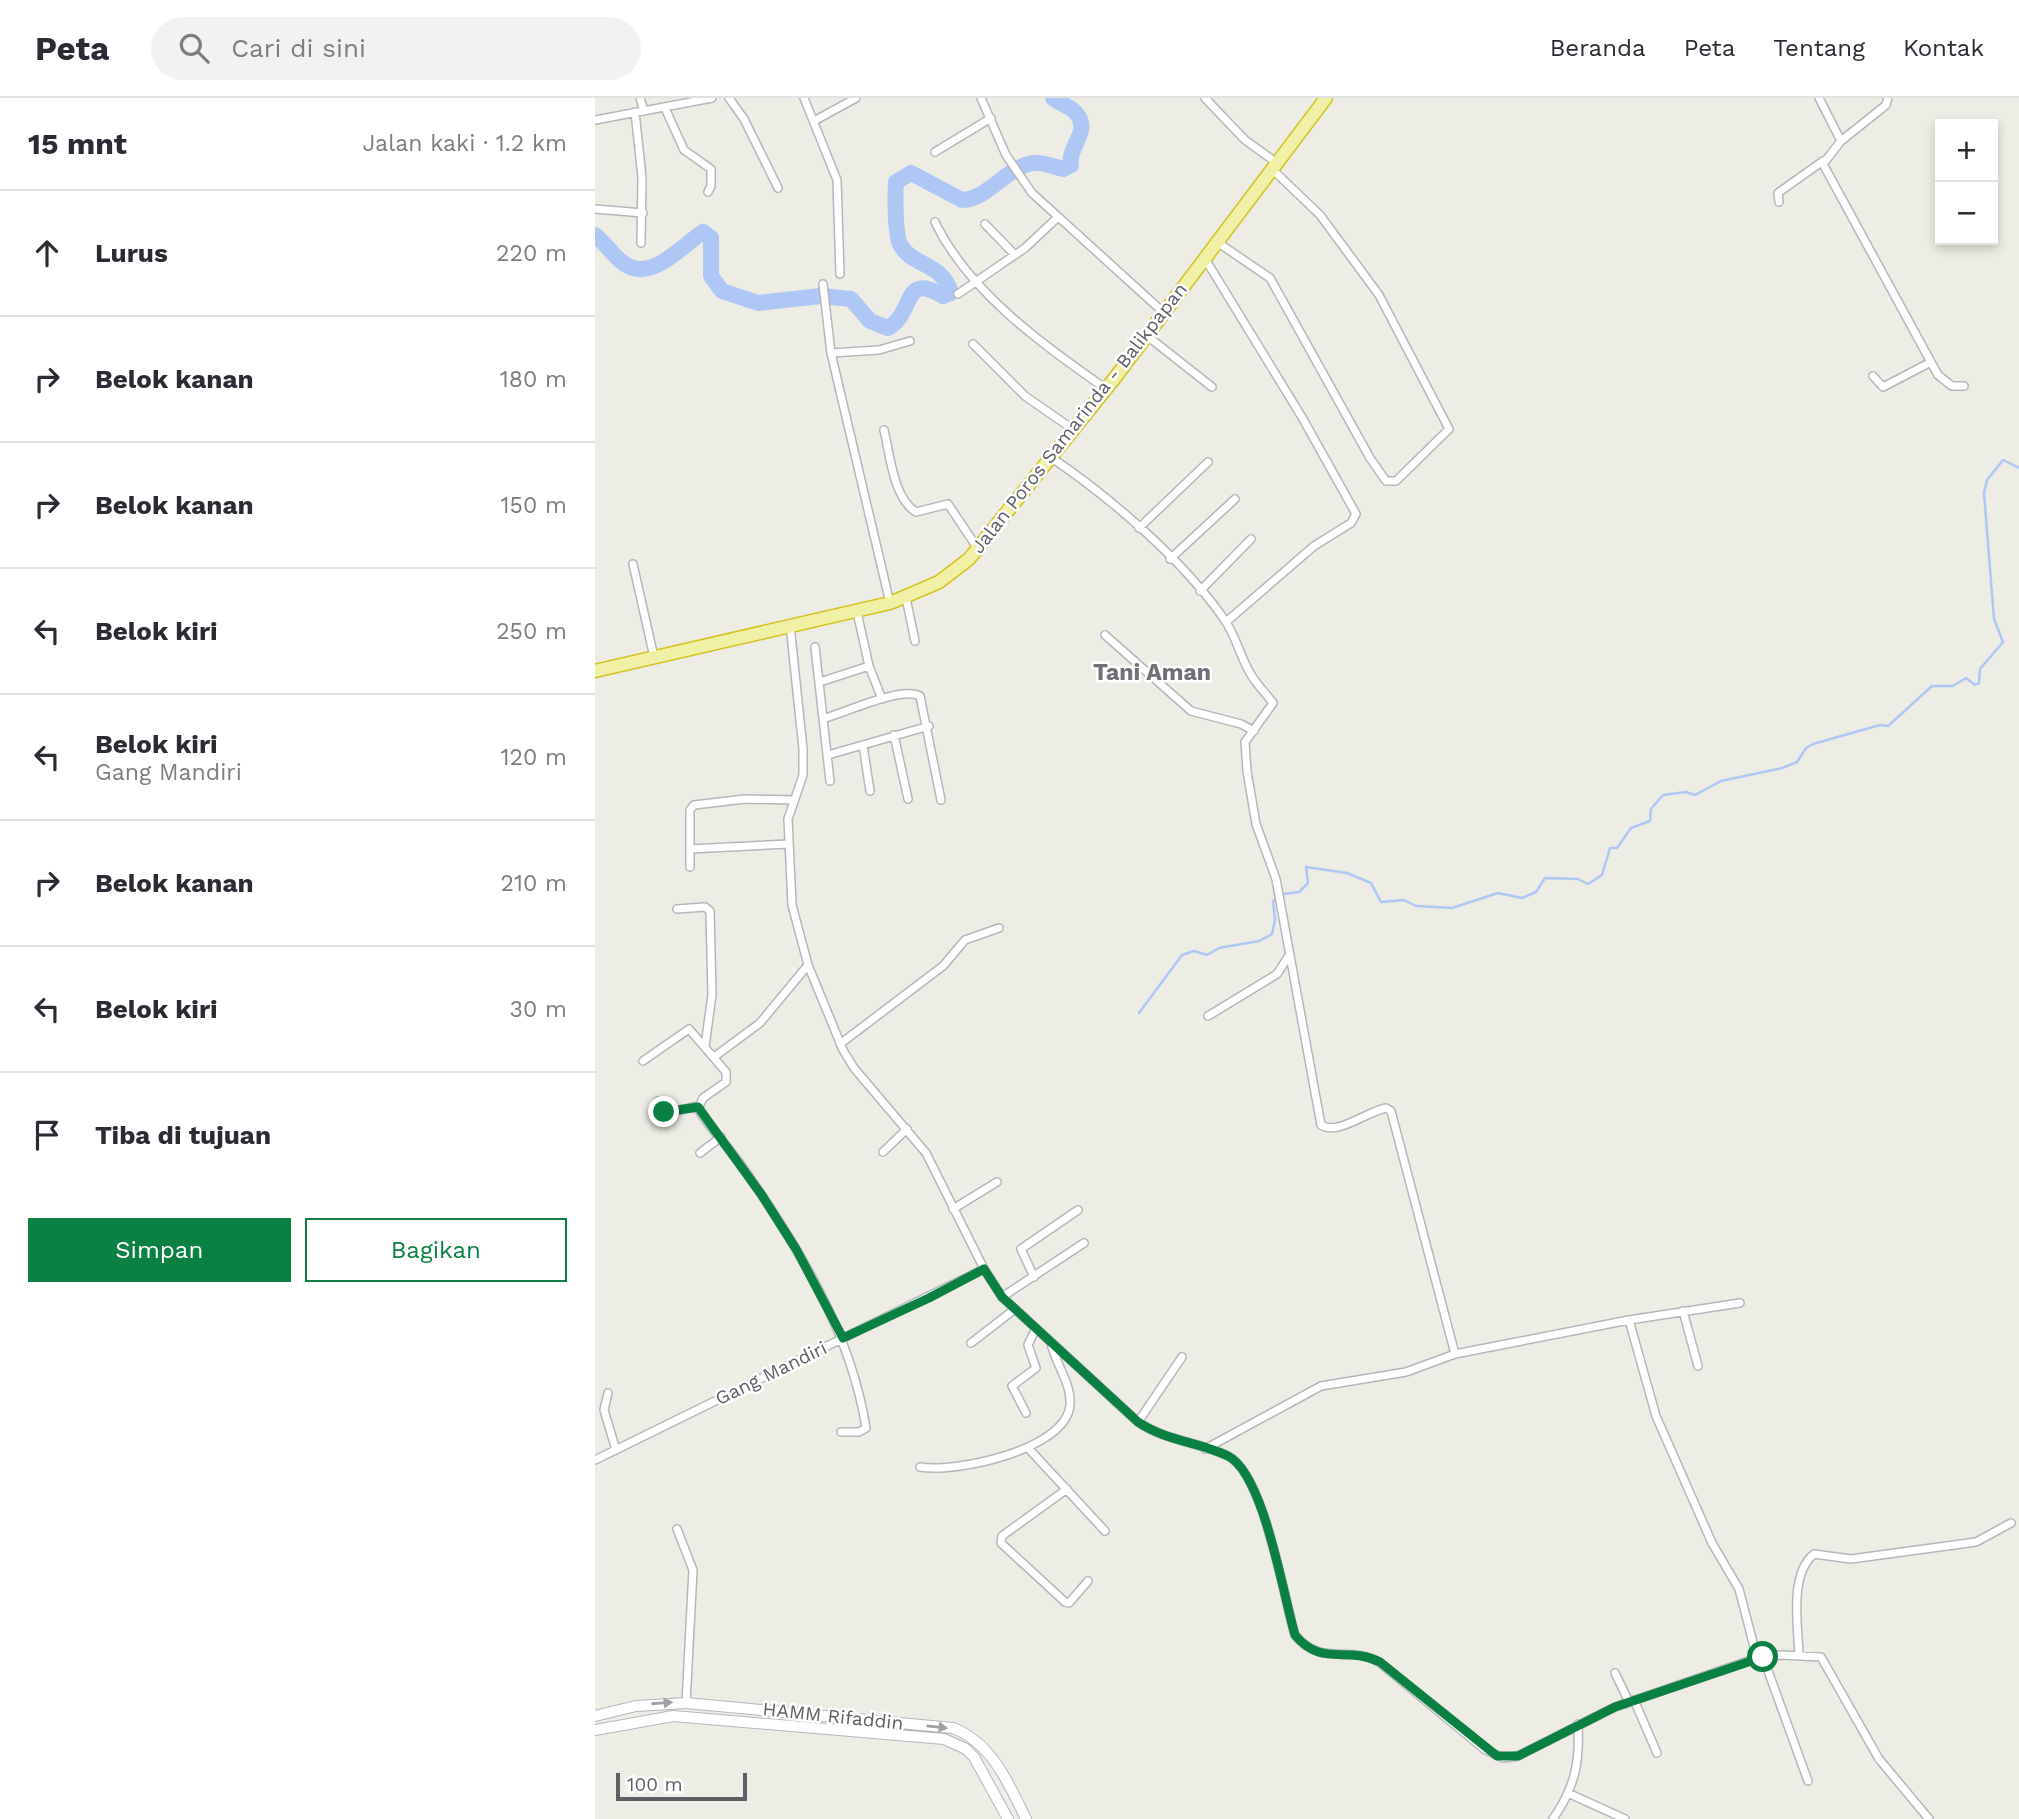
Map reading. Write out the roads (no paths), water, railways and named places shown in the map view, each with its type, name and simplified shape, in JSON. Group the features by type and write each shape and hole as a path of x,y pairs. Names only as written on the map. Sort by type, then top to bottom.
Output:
{"highway":[{"name":"Jalan Poros Samarinda - Balikpapan","path":"595,671 857,612 906,598 939,582 978,550 1052,458 1326,98"}],"main road":[{"name":"HAMM Rifaddin","path":"595,1716 636,1706 686,1703 953,1728 965,1733 989,1754 1026,1819"},
{"path":"712,1704 712,1718"},
{"name":"HAMM Rifaddin","path":"595,1730 673,1716 955,1742 974,1757 1008,1819"}],"street":[{"path":"640,98 643,214 641,243"},
{"path":"595,120 712,98"},
{"path":"729,98 744,119 778,188"},
{"path":"804,98 837,180 839,274"},
{"path":"814,121 856,98"},
{"path":"981,98 1019,176 1057,218 1163,312"},
{"path":"1205,98 1320,215 1379,295 1449,429 1396,481 1386,481 1370,458 1270,278 1217,242"},
{"path":"1819,98 1841,141"},
{"path":"1779,202 1778,193 1823,161 1841,141 1886,105 1888,98"},
{"path":"666,108 684,150 711,169 712,186 708,192"},
{"path":"935,152 991,118"},
{"path":"1823,161 1825,171 1931,362 1944,381 1952,386 1964,386"},
{"path":"595,209 643,214"},
{"path":"958,294 1016,255 1057,218"},
{"path":"935,222 947,245 978,282 1055,353 1106,389"},
{"path":"985,224 1016,255"},
{"path":"1204,257 1303,419 1356,514 1352,523 1314,546 1226,622"},
{"path":"824,284 831,353 890,603"},
{"path":"1146,335 1212,387"},
{"path":"831,353 879,350 910,341"},
{"path":"973,344 1004,378 1073,430"},
{"path":"1873,376 1884,387 1931,362"},
{"path":"884,430 901,496 908,507 916,512 948,504 978,550"},
{"path":"1052,458 1111,502 1200,591 1226,622 1249,671 1273,703 1245,745 1250,795 1257,824 1273,866 1288,957 1322,1126 1337,1127 1384,1108 1391,1111 1455,1354"},
{"path":"1139,528 1208,462"},
{"path":"1170,559 1235,499"},
{"path":"1200,591 1251,539"},
{"path":"633,564 654,657"},
{"path":"906,598 915,640"},
{"path":"857,612 869,666 882,699"},
{"path":"790,625 803,749 803,775 792,800 787,844 792,905 807,965 840,1044 854,1068 926,1153 984,1269 1002,1297 1138,1422 1153,1432 1227,1456 1244,1468 1272,1542 1295,1635 1311,1651 1362,1656 1380,1662 1497,1756 1518,1756 1578,1724 1632,1701 1760,1658 1799,1655 1821,1657 1860,1731 1929,1819"},
{"path":"1105,635 1191,711 1241,723 1254,731"},
{"path":"815,647 830,781"},
{"path":"820,682 869,666"},
{"path":"825,718 882,699 917,695 923,700 929,726 941,800"},
{"path":"828,755 929,726"},
{"path":"894,735 908,799"},
{"path":"863,745 870,791"},
{"path":"690,867 690,810 694,805 745,799 792,800"},
{"path":"690,849 787,844"},
{"path":"677,909 705,907 709,910 712,995 705,1046"},
{"path":"840,1044 943,966 965,940 999,928"},
{"path":"1207,1016 1277,974 1288,957"},
{"path":"714,1057 760,1023 807,965"},
{"path":"643,1061 688,1030 714,1057 727,1079 703,1098 698,1107 667,1113 661,1110 658,1101"},
{"path":"698,1107 796,1249 843,1338 866,1428 841,1432"},
{"path":"883,1152 907,1129"},
{"path":"700,1153 721,1137"},
{"path":"953,1209 997,1182"},
{"path":"1034,1276 1021,1250 1078,1210"},
{"path":"1002,1297 1084,1243"},
{"name":"Gang Mandiri","path":"595,1460 984,1269"},
{"path":"1205,1449 1321,1385 1406,1372 1455,1354 1629,1320 1740,1303"},
{"path":"971,1343 1015,1309"},
{"path":"1683,1311 1698,1366"},
{"path":"1629,1320 1656,1416 1712,1543 1739,1589 1760,1658 1808,1781"},
{"path":"1026,1413 1012,1385 1035,1370 1028,1345 1036,1328"},
{"path":"920,1467 946,1469 1029,1449 1060,1426 1069,1409 1069,1395 1051,1342"},
{"path":"1138,1422 1182,1357"},
{"path":"608,1393 604,1410 616,1450"},
{"path":"1029,1449 1105,1531"},
{"path":"1067,1489 1002,1536 1001,1543 1065,1602 1069,1603 1088,1581"},
{"path":"1799,1655 1798,1598 1803,1569 1814,1554 1851,1559 1976,1542 2011,1523"},
{"path":"677,1529 694,1570 686,1703"},
{"path":"1615,1673 1657,1753"},
{"path":"1553,1819 1570,1794 1579,1759 1578,1724"},
{"path":"1570,1794 1625,1819"}],"waterway":[{"path":"595,235 622,262 633,268 643,269 665,261 703,232 711,238 711,276 722,291 758,303 821,296 851,299 870,321 888,328 902,313 915,291 921,288 943,296 951,293 941,275 911,257 900,244 896,223 896,182 911,173 962,200 981,194 1025,165 1042,163 1063,169 1071,165 1072,152 1080,133 1080,120 1074,111 1053,98"},
{"path":"1139,1013 1182,955 1194,951 1207,955 1219,948 1259,941 1272,934 1275,920 1273,901 1283,894 1299,892 1308,883 1306,867 1347,873 1371,883 1381,902 1404,900 1416,906 1452,908 1498,893 1522,898 1536,892 1545,878 1578,879 1588,884 1602,875 1610,848 1617,848 1631,828 1650,821 1651,809 1663,795 1686,792 1695,795 1721,781 1782,768 1797,762 1806,748 1813,744 1880,725 1888,726 1932,686 1953,686 1966,678 1975,685 1979,683 1980,669 2003,642 1994,619 1984,493 1987,480 2003,460 2019,468"}],"district":[{"name":"Tani Aman","path":"1152,672"}]}
